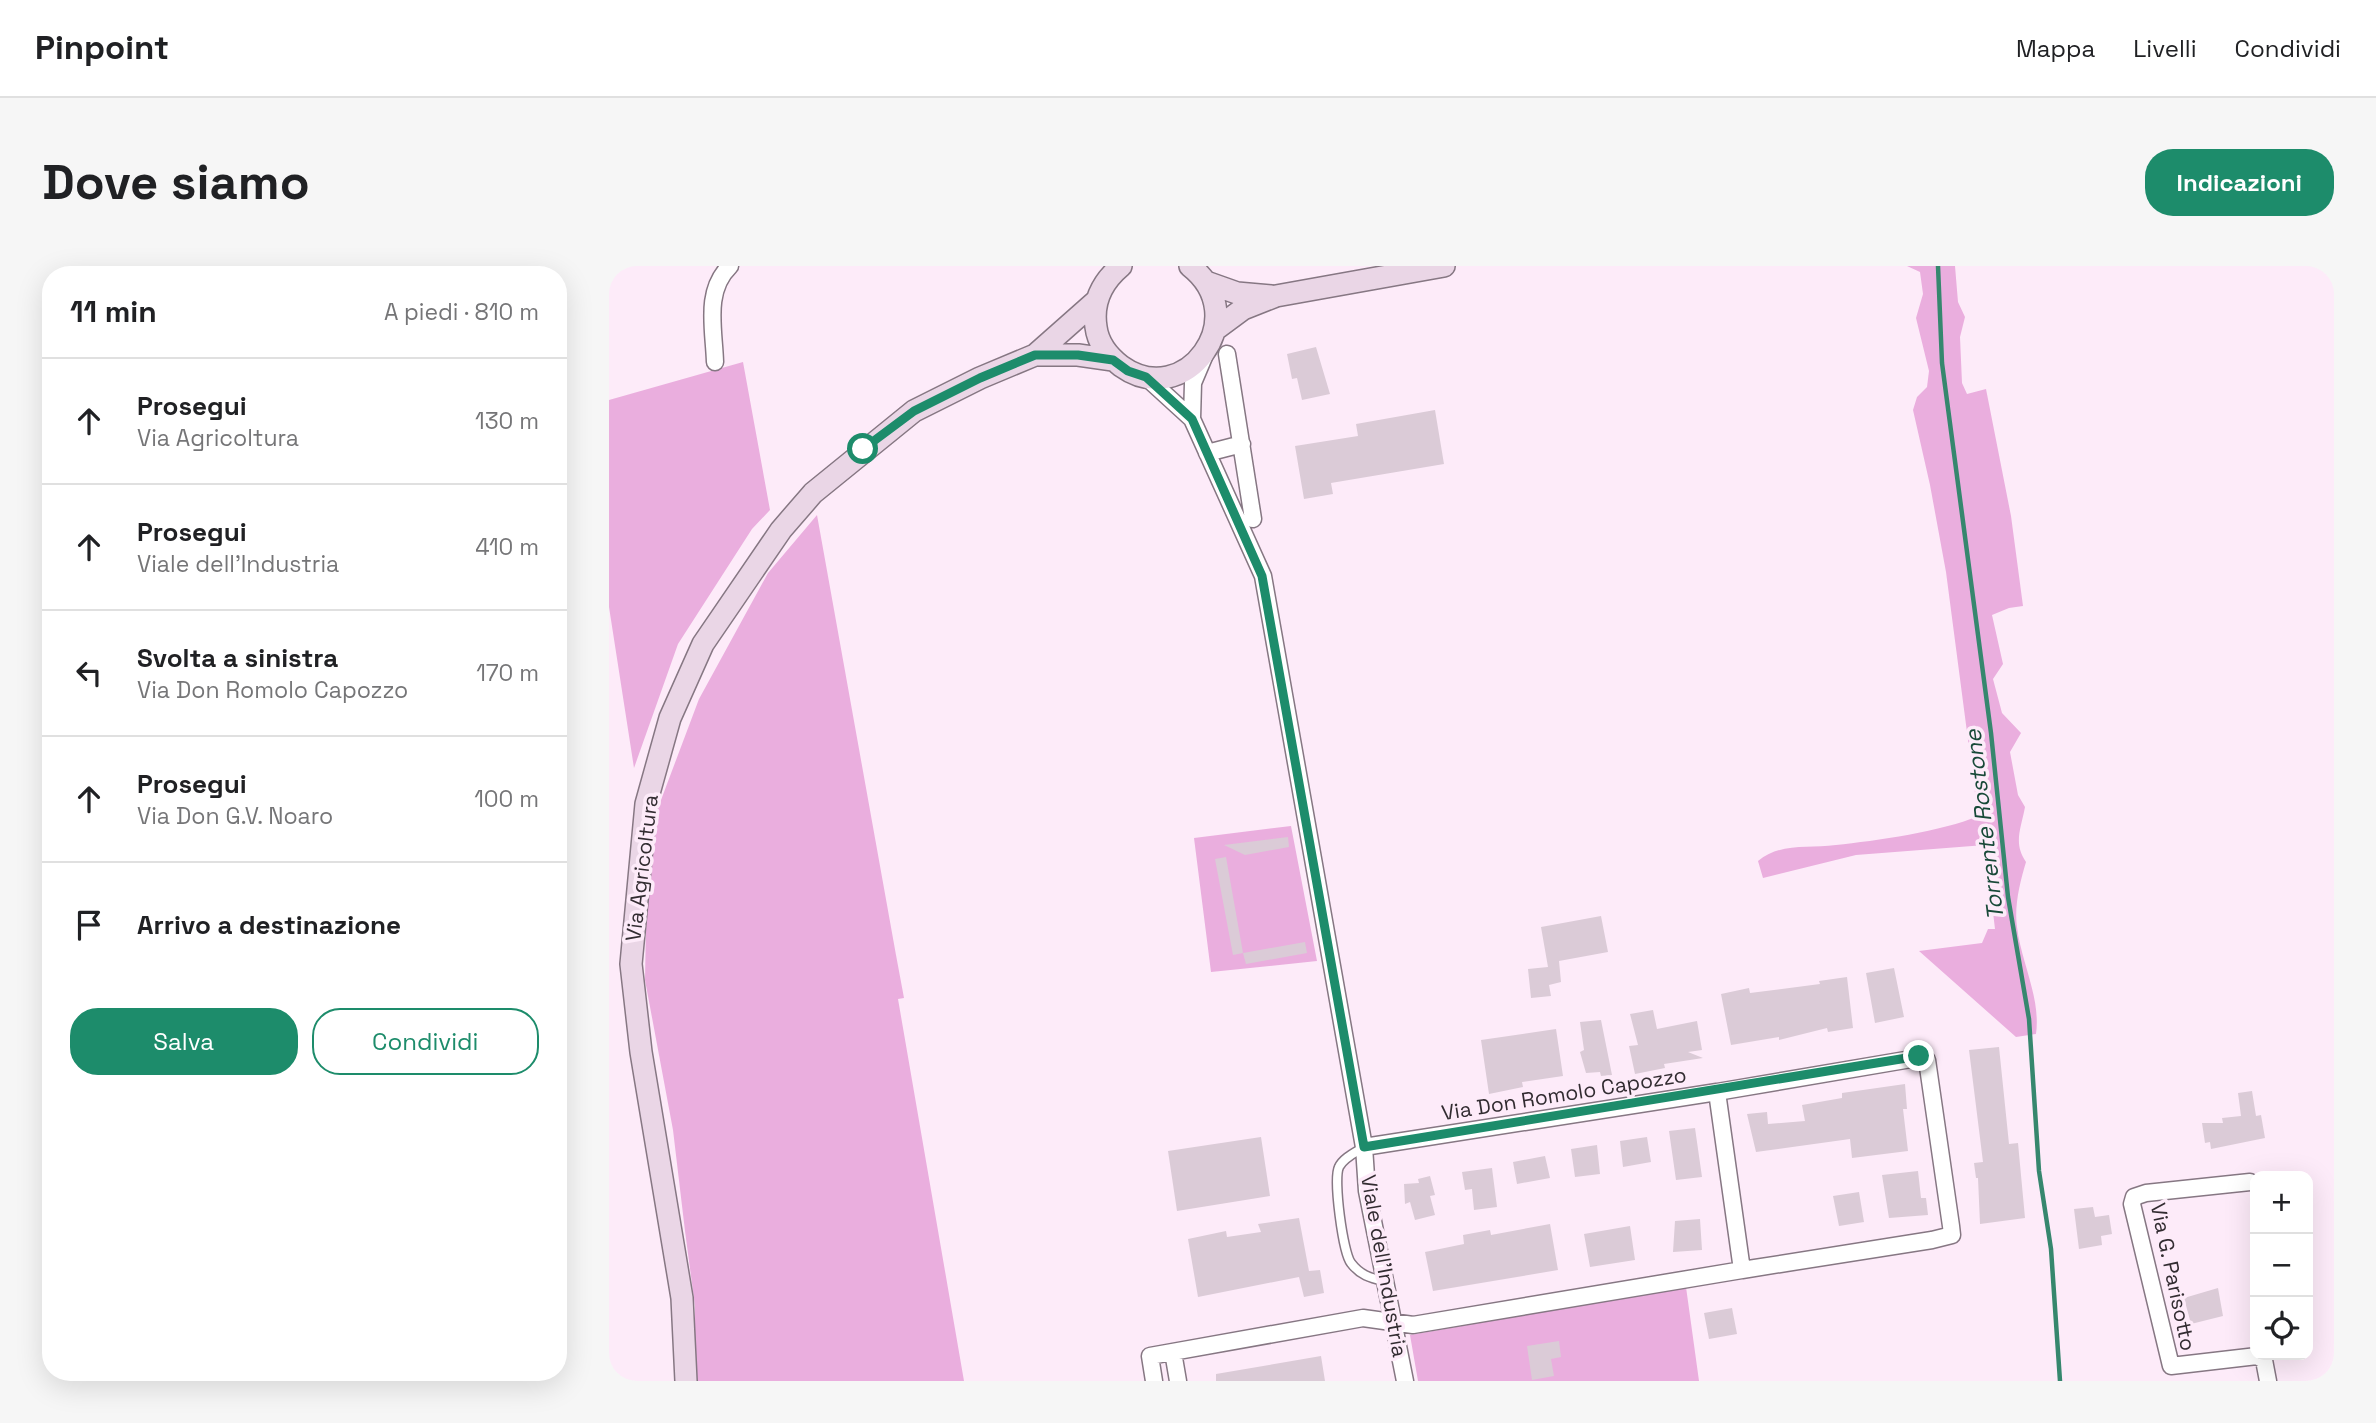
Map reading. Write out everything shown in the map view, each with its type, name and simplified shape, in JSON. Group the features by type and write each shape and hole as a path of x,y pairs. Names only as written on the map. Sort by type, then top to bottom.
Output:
{"main road":[{"path":"1113,360 1097,333 1096,301 1102,287 1121,266"},
{"path":"1190,266 1206,282 1215,305 1216,329"},
{"path":"1216,329 1243,309 1276,296 1444,266"},
{"path":"1206,282 1237,293 1276,296"},
{"name":"Via Agricoltura","path":"686,1381 683,1298 641,1052 631,964 646,804 670,718 702,644 781,530 813,493 914,411 980,378 1035,355 1096,301"},
{"name":"Viale dell'Industria","path":"1113,360 1128,371 1146,377 1180,373 1217,352 1216,329"},
{"name":"Via Agricoltura","path":"1035,355 1078,355 1113,360"}],"street":[{"path":"715,362 712,298 718,277 730,266"},
{"path":"1217,352 1242,444 1253,519"},
{"name":"Viale dell'Industria","path":"1192,419 1193,383 1217,352"},
{"name":"Viale dell'Industria","path":"1146,377 1192,419 1262,576 1364,1147 1367,1191 1405,1381"},
{"path":"1207,453 1242,444"},
{"path":"1154,1381 1150,1356 1363,1318 1413,1325 1952,1235 1927,1060 1919,1056 1717,1092"},
{"name":"Via Don Romolo Capozzo","path":"1364,1147 1717,1092 1742,1270"},
{"name":"Via G. Parisotto","path":"2250,1182 2146,1193 2134,1197 2132,1204 2171,1366 2257,1356 2264,1360 2268,1381"},
{"path":"1173,1352 1178,1381"}],"lane":[{"path":"1364,1147 1340,1163 1336,1174 1338,1197 1349,1261 1360,1273 1384,1281"}],"shaded area":[{"path":"1907,266 1955,266 1958,302 1965,317 1960,337 1962,383 1967,394 1986,389 2011,516 2023,606 1992,615 2003,664 1993,679 2002,713 2021,733 2010,752 2018,795 2025,807 2019,842 2026,862 2018,894 2016,919 2036,1007 2036,1034 2016,1037 1919,951 1982,943 1988,929 1995,929 1985,845 1856,855 1763,878 1758,861 1785,849 1889,838 1928,831 1978,816 1946,572 1913,410 1917,397 1927,387 1929,371 1916,318 1923,294 1920,272"},
{"path":"743,362 770,510 752,529 678,644 634,768 609,607 609,400"},
{"path":"817,515 904,998 898,999 964,1381 695,1381 695,1306 673,1130 645,980 647,870 658,808 699,699 768,573"},
{"path":"1291,826 1317,961 1211,972 1194,838"},
{"path":"1686,1287 1699,1381 1418,1381 1410,1335"}],"building":[{"path":"1316,347 1330,394 1302,400 1297,378 1292,379 1287,354"},
{"path":"1435,410 1444,464 1331,483 1333,494 1304,499 1295,446 1358,436 1356,424"},
{"path":"1288,837 1289,847 1245,855 1224,845"},
{"path":"1226,857 1243,953 1233,955 1215,859"},
{"path":"1601,916 1608,952 1559,961 1561,982 1549,985 1551,996 1531,998 1528,969 1548,967 1541,927"},
{"path":"1305,942 1307,953 1246,964 1243,953"},
{"path":"1894,968 1904,1017 1875,1023 1866,973"},
{"path":"1847,977 1853,1028 1828,1032 1827,1028 1779,1040 1779,1037 1731,1045 1721,994 1749,988 1750,993 1820,984 1819,981"},
{"path":"1653,1010 1657,1029 1697,1021 1702,1050 1688,1052 1703,1058 1664,1064 1665,1068 1635,1074 1629,1046 1638,1045 1630,1014"},
{"path":"1601,1020 1612,1075 1586,1073 1580,1052 1584,1050 1580,1022"},
{"path":"1556,1029 1563,1076 1522,1082 1523,1087 1489,1094 1481,1040"},
{"path":"1999,1047 2009,1144 2018,1143 2025,1218 1980,1224 1978,1178 1974,1163 1983,1162 1969,1050"},
{"path":"1905,1084 1907,1109 1903,1109 1908,1151 1852,1158 1850,1139 1756,1152 1747,1114 1767,1112 1768,1124 1805,1121 1802,1105 1842,1098 1842,1093"},
{"path":"2252,1091 2256,1116 2261,1115 2265,1138 2211,1149 2210,1142 2205,1143 2202,1123 2223,1123 2222,1118 2241,1116 2238,1093"},
{"path":"1695,1128 1702,1177 1676,1180 1669,1131"},
{"path":"1261,1137 1270,1196 1177,1211 1168,1151"},
{"path":"1647,1137 1651,1162 1623,1167 1620,1141"},
{"path":"1597,1145 1600,1174 1575,1177 1571,1149"},
{"path":"1545,1156 1550,1178 1517,1184 1513,1162"},
{"path":"1492,1168 1497,1207 1474,1210 1472,1189 1465,1190 1462,1172"},
{"path":"1918,1171 1921,1198 1926,1198 1928,1215 1889,1218 1882,1175"},
{"path":"1430,1176 1435,1195 1430,1196 1435,1215 1415,1220 1410,1202 1405,1204 1404,1184 1419,1183 1418,1179"},
{"path":"1859,1192 1864,1222 1839,1226 1833,1196"},
{"path":"2093,1207 2095,1217 2109,1215 2112,1234 2101,1236 2102,1245 2079,1249 2074,1209"},
{"path":"1299,1218 1309,1271 1320,1270 1324,1293 1304,1297 1299,1277 1198,1297 1188,1239 1226,1231 1227,1237 1261,1232 1258,1224"},
{"path":"1700,1219 1702,1250 1673,1252 1675,1221"},
{"path":"1550,1224 1558,1270 1433,1291 1425,1252 1464,1244 1463,1235 1490,1230 1491,1235"},
{"path":"1630,1226 1635,1260 1590,1267 1584,1234"},
{"path":"2218,1288 2223,1316 2191,1324 2184,1298"},
{"path":"1732,1308 1737,1334 1709,1339 1704,1313"},
{"path":"1559,1341 1561,1357 1551,1359 1554,1376 1532,1380 1527,1346"},
{"path":"1321,1356 1325,1381 1216,1381 1216,1374"}],"waterway":[{"name":"Torrente Rostone","path":"1938,266 1942,363 1991,733 2008,897 2029,1019 2039,1171 2051,1249 2060,1381"}],"route":[{"path":"863,449 914,411 980,378 1035,355 1078,355 1113,360 1128,371 1146,377 1192,419 1262,576 1364,1147 1717,1092 1919,1056"}]}
